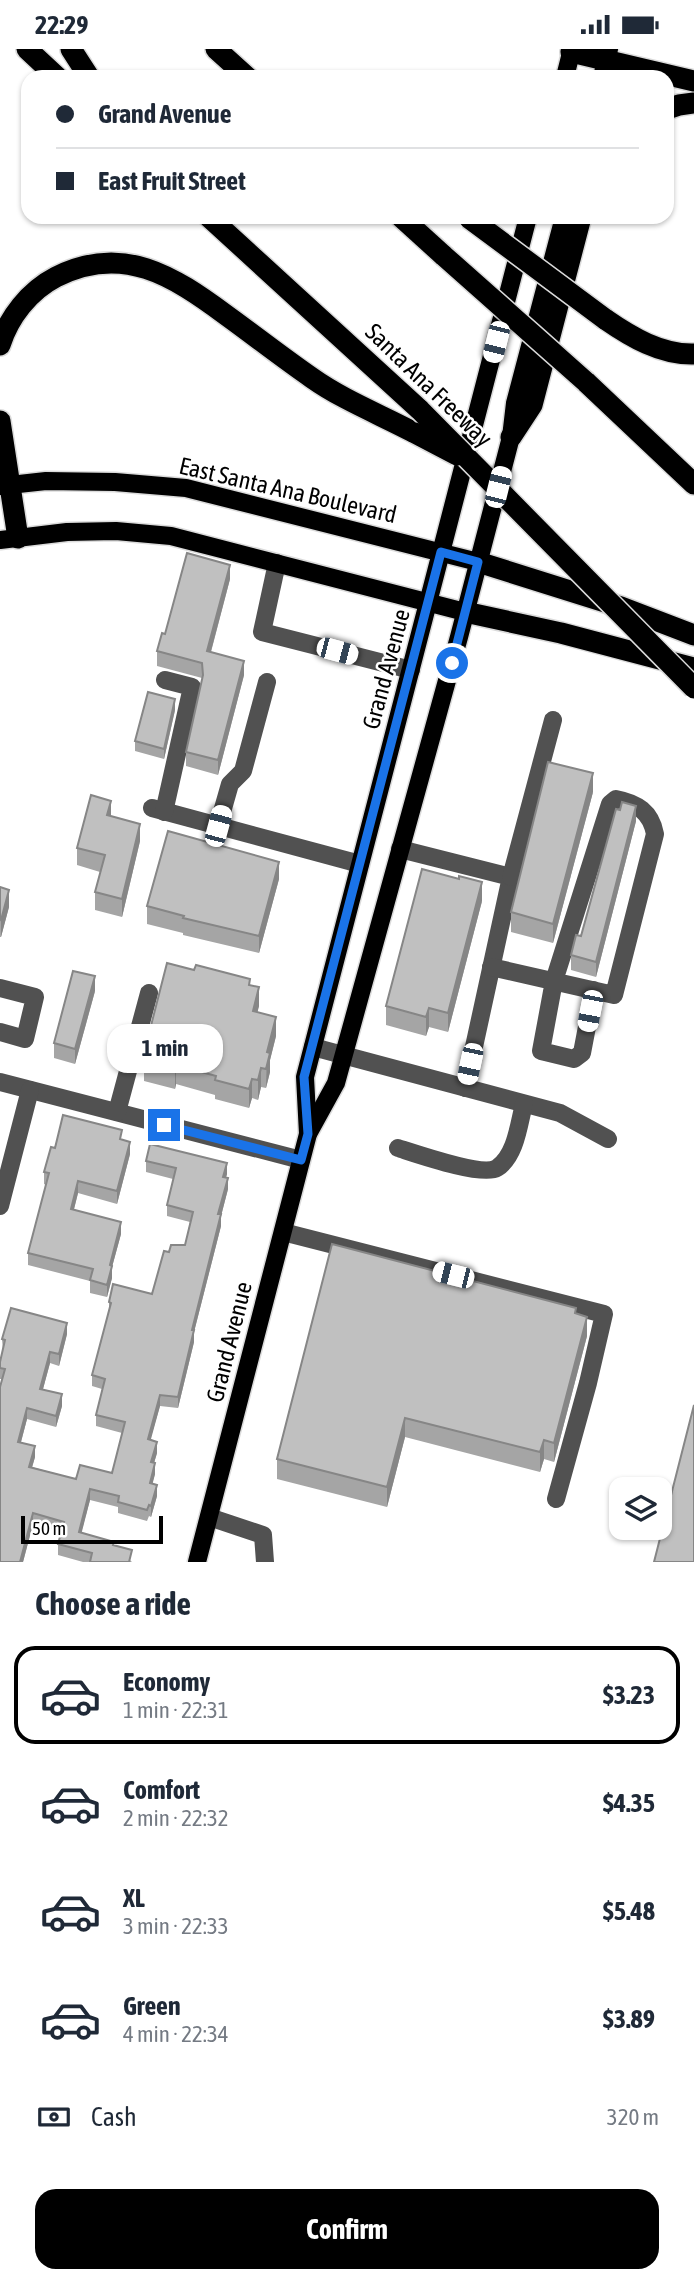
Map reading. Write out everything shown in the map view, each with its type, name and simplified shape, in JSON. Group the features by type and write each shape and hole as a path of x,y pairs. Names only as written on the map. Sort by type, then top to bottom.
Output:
{"highway":[{"path":"26,49 49,70"},
{"path":"71,49 84,70"},
{"path":"216,49 239,70"},
{"path":"572,51 643,70"},
{"path":"674,77 694,81"},
{"path":"674,107 694,103"},
{"name":"Santa Ana Freeway","path":"217,224 421,410 694,688"},
{"path":"409,224 586,382 694,484"},
{"path":"476,224 632,338 663,350 694,354"},
{"path":"510,437 532,405 579,224"},
{"path":"0,345 14,314 51,280 65,272 96,264 139,265 170,277 192,291 315,380 472,463"},
{"path":"0,421 9,539"},
{"path":"478,562 621,607 694,635"},
{"path":"466,612 561,633 694,668"}],"main road":[{"path":"567,70 572,51"},
{"name":"Grand Avenue","path":"308,1134 304,1077 526,224"},
{"name":"Grand Avenue","path":"197,1562 308,1134 336,1083 466,612 510,437 515,403 562,224"},
{"name":"East Santa Ana Boulevard","path":"5,485 46,481 115,482 186,488 478,562"},
{"path":"9,539 116,531 171,536 466,612"}],"street":[{"path":"277,563 262,632 411,670"},
{"path":"165,680 192,687 158,810 360,864"},
{"path":"218,826 230,784 243,771 267,682"},
{"path":"465,1088 511,877 553,720"},
{"path":"491,967 554,981 594,991 614,995 655,834 653,820 632,802 616,799 610,804 554,981 541,1051 574,1059 582,1053 594,991"},
{"path":"400,849 511,877"},
{"path":"0,988 35,997 25,1039 0,1032"},
{"path":"117,1112 149,993"},
{"path":"313,1047 560,1113 608,1139"},
{"path":"0,1082 301,1160"},
{"path":"0,1206 30,1090"},
{"path":"398,1149 481,1171 497,1168 509,1153 524,1104"},
{"path":"283,1232 604,1314 556,1499"},
{"path":"209,1517 263,1535 265,1562"}],"building":[{"path":"187,553 230,565 207,651 244,661 218,760 186,752 203,675 202,663 157,651 162,633 165,634"},
{"path":"148,692 175,699 164,749 135,741"},
{"path":"548,762 593,773 553,924 511,912"},
{"path":"91,795 111,801 107,815 140,824 122,899 95,892 105,855 77,848"},
{"path":"622,802 636,806 596,962 571,955 576,935 581,936 616,809 620,810"},
{"path":"168,831 279,862 259,936 183,918 184,916 147,906"},
{"path":"422,869 482,882 448,1013 429,1008 426,1017 386,1006"},
{"path":"0,887 9,890 1,920 0,919"},
{"path":"167,963 194,970 196,965 250,979 249,985 259,987 253,1011 276,1017 267,1052 270,1053 266,1069 261,1068 258,1080 252,1079 249,1089 176,1065 175,1070 144,1062"},
{"path":"73,971 95,976 75,1049 54,1043"},
{"path":"63,1115 122,1130 120,1139 130,1142 117,1191 78,1181 71,1209 121,1222 107,1285 90,1280 93,1269 28,1253 49,1173 44,1172 51,1147 55,1148"},
{"path":"150,1144 227,1163 223,1177 228,1178 178,1397 160,1395 148,1439 157,1442 151,1462 155,1463 150,1483 157,1485 151,1506 149,1505 147,1510 118,1502 119,1496 90,1489 79,1532 132,1550 129,1562 90,1562 92,1553 58,1544 64,1522 33,1513 20,1562 0,1562 0,1387 5,1369 0,1368 0,1362 5,1340 2,1339 11,1308 67,1323 59,1354 50,1352 40,1389 62,1394 56,1416 27,1408 18,1442 35,1446 29,1467 76,1479 80,1465 112,1473 125,1422 96,1415 105,1379 92,1375 111,1303 113,1284 152,1294 164,1251 169,1252 171,1245 185,1245 193,1212 167,1205 176,1168 146,1161"},
{"path":"332,1244 576,1308 575,1313 587,1317 554,1443 544,1440 540,1452 405,1418 387,1487 277,1459"},
{"path":"694,1405 694,1562 654,1562 660,1540 672,1540 672,1491"}],"route":[{"path":"164,1125 301,1160 308,1134 304,1077 441,552 478,562 452,663"}]}
